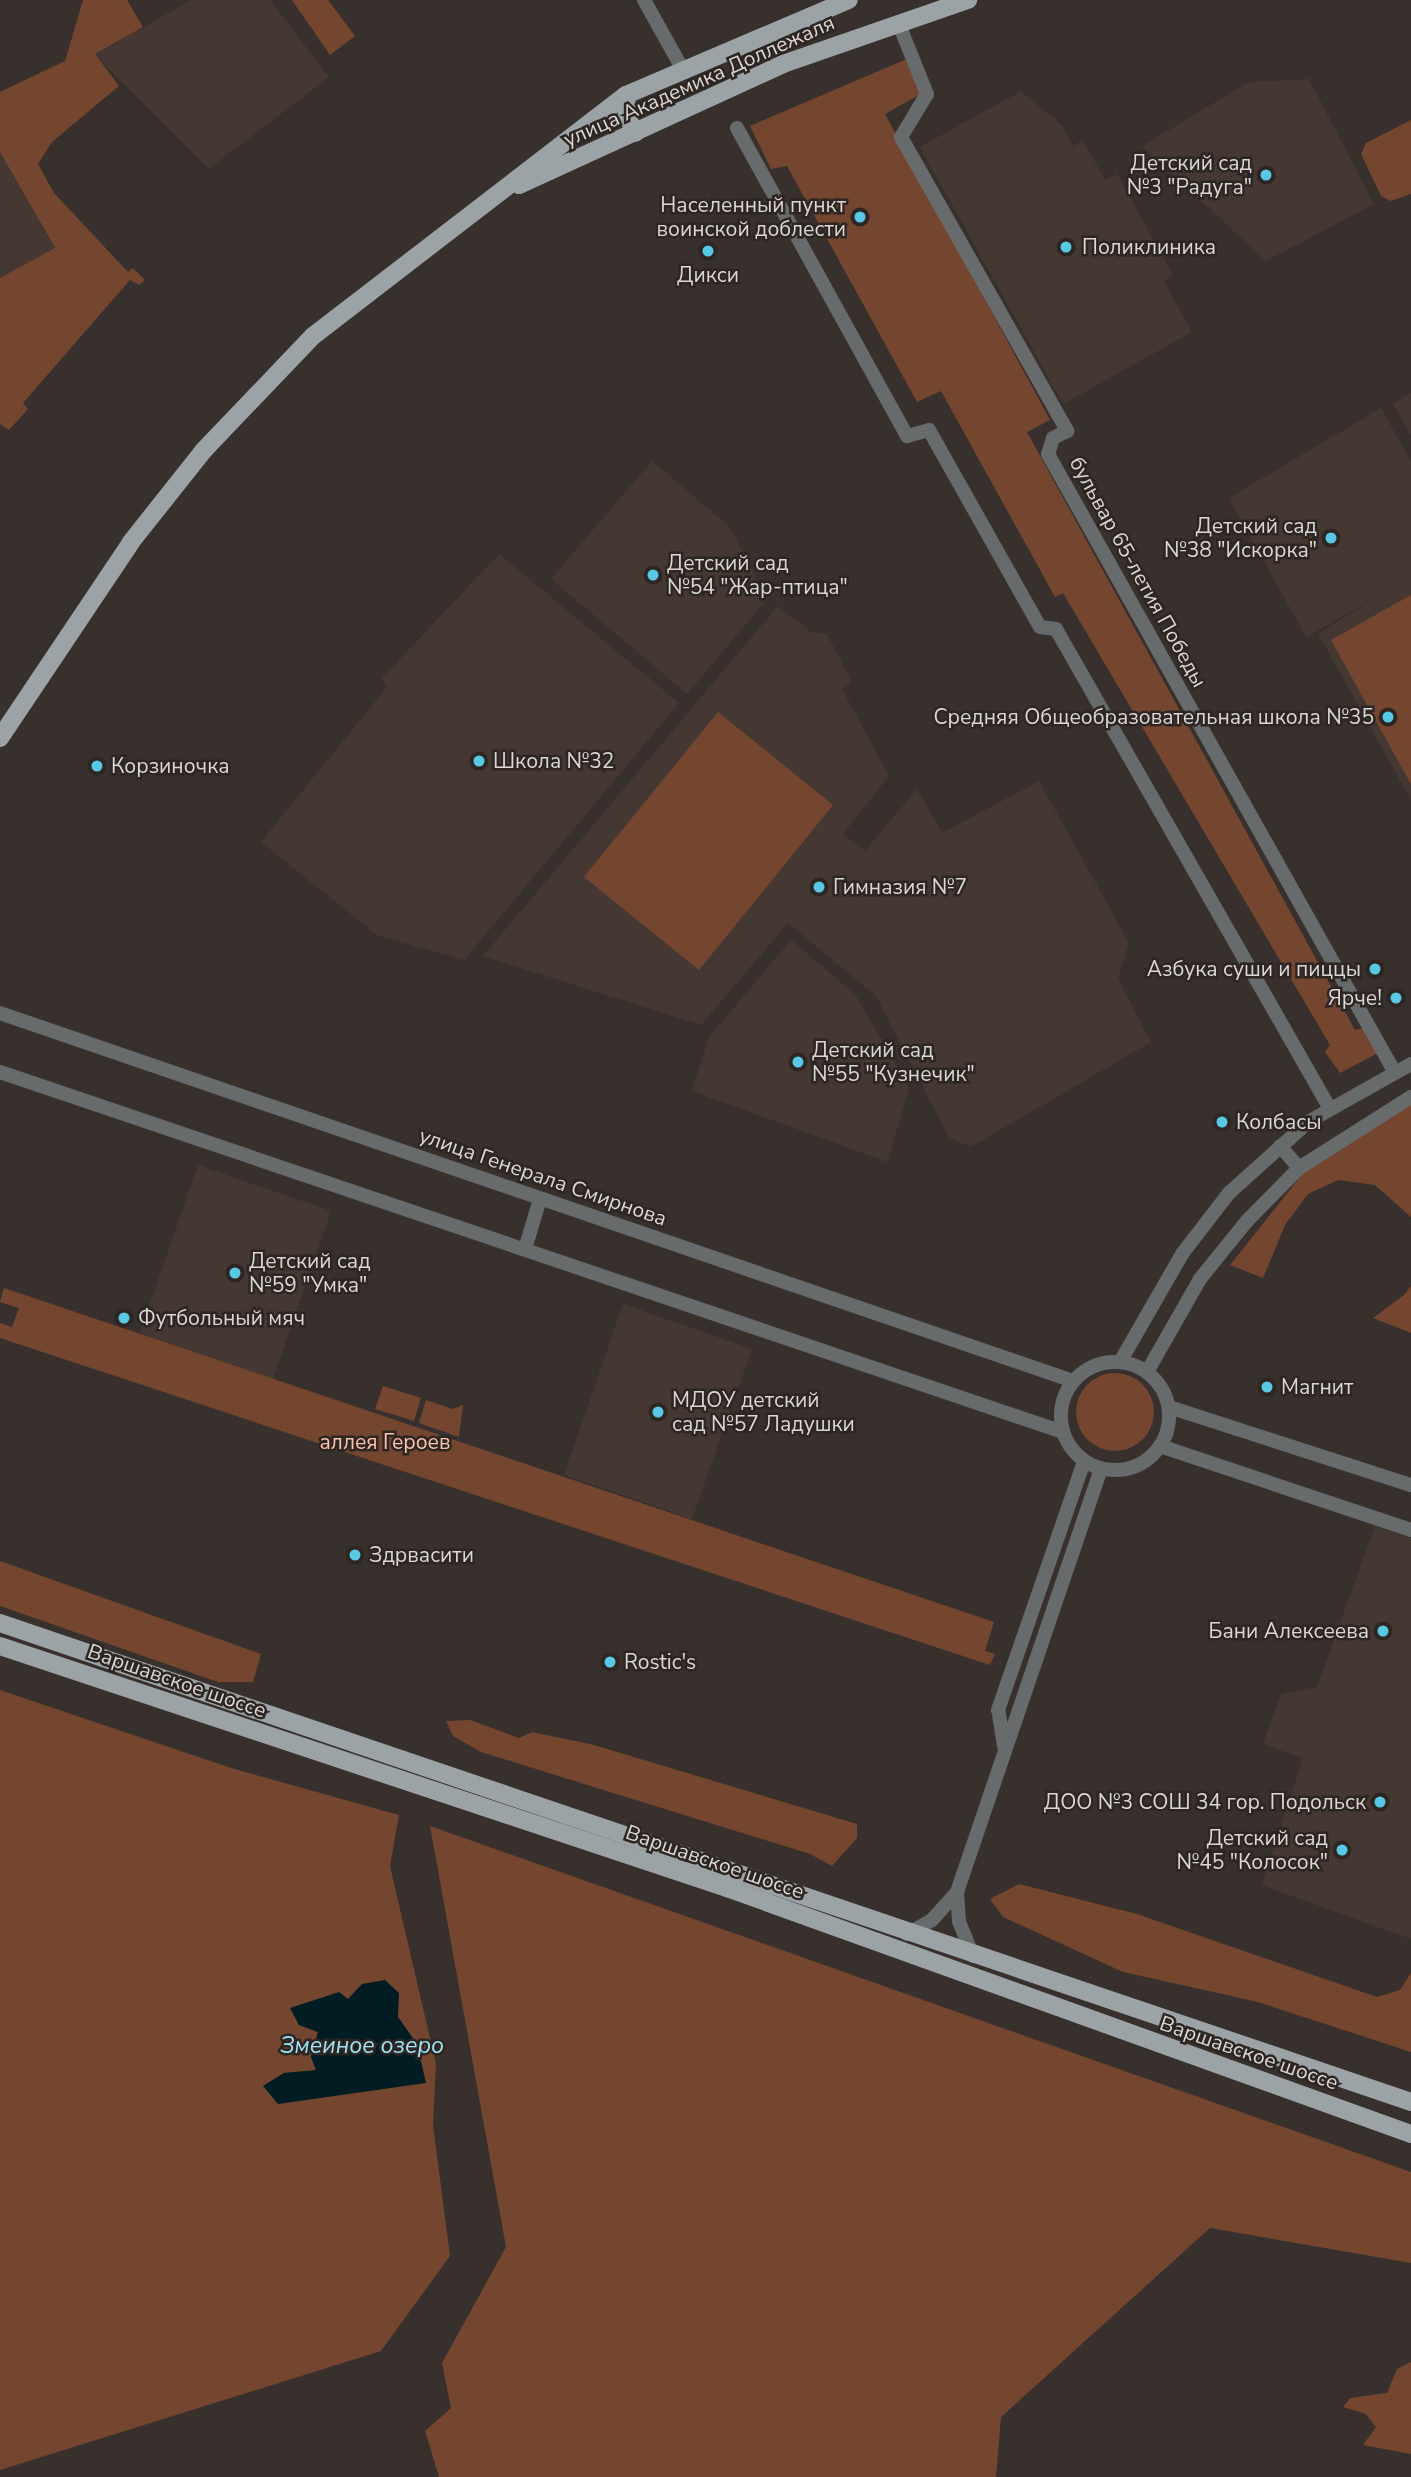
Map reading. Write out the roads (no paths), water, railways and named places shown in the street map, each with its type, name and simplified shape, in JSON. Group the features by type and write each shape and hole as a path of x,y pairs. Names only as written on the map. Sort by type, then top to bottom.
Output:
{"main road":[{"name":"улица Академика Доллежаля","path":"0,738 101,583 204,450 313,336 626,95 682,68 849,0"},
{"name":"улица Академика Доллежаля","path":"490,198 783,64 964,1"},
{"path":"626,95 627,117 636,133"},
{"name":"Варшавское шоссе","path":"0,1623 643,1837 907,1934 1411,2102"},
{"name":"Варшавское шоссе","path":"0,1646 727,1888 1411,2134"}],"street":[{"path":"644,0 682,68"},
{"name":"бульвар 65-летия Победы","path":"898,22 927,94 901,136 1066,430 1053,438 1048,454 1394,1070"},
{"path":"737,128 907,436 929,430 1040,627 1056,629 1329,1107"},
{"name":"улица Генерала Смирнова","path":"0,1013 1073,1381"},
{"path":"1120,1362 1182,1254 1229,1193 1280,1146 1329,1107 1394,1070 1411,1064"},
{"path":"0,1072 1063,1432 1084,1461 1101,1469 1137,1466 1160,1446 1168,1407"},
{"path":"1147,1372 1200,1279 1299,1168 1411,1097"},
{"path":"1280,1146 1299,1168"},
{"path":"525,1249 540,1199"},
{"path":"1063,1432 1064,1396 1073,1381 1094,1365 1120,1362 1147,1372 1168,1407 1411,1485"},
{"path":"1160,1446 1411,1530"},
{"path":"1004,1748 998,1710 1084,1461"},
{"path":"973,1956 959,1921 957,1892 1026,1682 1101,1469"},
{"path":"1010,1675 1026,1682"},
{"path":"907,1934 932,1920 957,1892"}],"water":[{"name":"Змеиное озеро","path":"385,1980 399,1993 398,2017 417,2044 426,2083 278,2104 263,2086 284,2073 316,2070 311,2057 318,2032 299,2025 290,2008 339,1992 348,1999 362,1984"}],"place":[{"name":"Детский сад №3 \"Радуга\"","path":"1266,175"},
{"name":"Населенный пункт воинской доблести","path":"860,217"},
{"name":"Поликлиника","path":"1066,247"},
{"name":"Дикси","path":"708,251"},
{"name":"Детский сад №38 \"Искорка\"","path":"1331,538"},
{"name":"Детский сад №54 \"Жар-птица\"","path":"653,575"},
{"name":"Средняя Общеобразовательная школа №35","path":"1388,717"},
{"name":"Школа №32","path":"479,761"},
{"name":"Корзиночка","path":"97,766"},
{"name":"Гимназия №7","path":"819,887"},
{"name":"Азбука суши и пиццы","path":"1375,969"},
{"name":"Ярче!","path":"1396,998"},
{"name":"Детский сад №55 \"Кузнечик\"","path":"798,1062"},
{"name":"Колбасы","path":"1222,1122"},
{"name":"Детский сад №59 \"Умка\"","path":"235,1273"},
{"name":"Футбольный мяч","path":"124,1318"},
{"name":"Магнит","path":"1267,1387"},
{"name":"МДОУ детский сад №57 Ладушки","path":"658,1412"},
{"name":"Здрвасити","path":"355,1555"},
{"name":"Бани Алексеева","path":"1383,1631"},
{"name":"Rostic's","path":"610,1662"},
{"name":"ДОО №3 СОШ 34 гор. Подольск","path":"1380,1802"},
{"name":"Детский сад №45 \"Колосок\"","path":"1342,1850"}],"park label":[{"name":"аллея Героев","path":"385,1442"}]}
